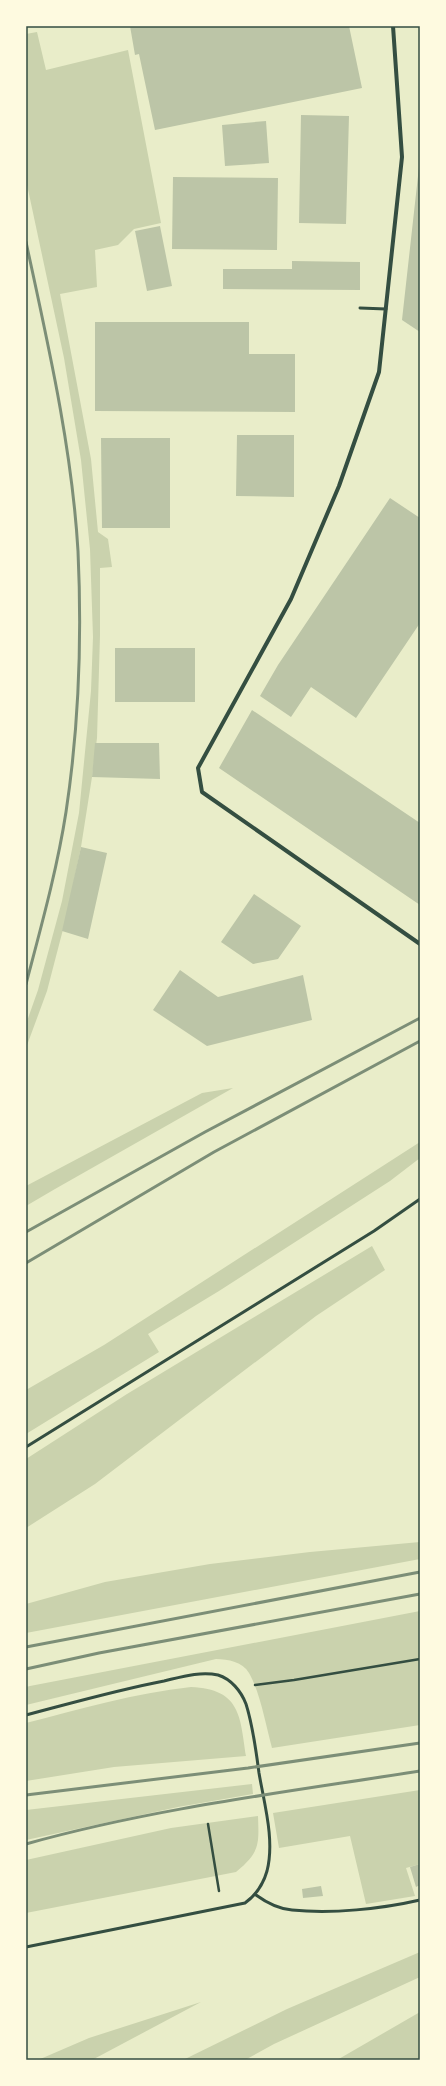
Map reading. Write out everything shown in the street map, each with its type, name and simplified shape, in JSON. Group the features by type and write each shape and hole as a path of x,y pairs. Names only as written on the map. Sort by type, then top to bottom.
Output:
{"street":[{"path":"393,26 402,157 379,372 338,486 291,599 198,768 202,792 420,944"}],"lane":[{"path":"360,308 386,309"},
{"path":"26,1448 374,1231 420,1199"},
{"path":"26,1715 129,1688 191,1675 218,1675 228,1679 237,1687 246,1704 250,1720 269,1842 267,1871 256,1895 245,1903 26,1947"},
{"path":"256,1895 270,1904 291,1910 367,1909 420,1900"}],"path":[{"path":"237,1687 294,1680 420,1659"},
{"path":"208,1824 222,1908"}],"green space":[{"path":"37,32 46,70 128,50 161,223 134,229 118,245 95,250 97,287 60,294 91,459 98,532 108,539 112,567 100,568 97,738 81,847 67,914 47,991 26,1048 26,1024 38,990 62,901 79,813 91,691 93,637 90,549 81,460 64,358 26,180 26,34"},
{"path":"233,1088 26,1206 26,1186 202,1093"},
{"path":"420,1142 420,1158 390,1181 219,1291 148,1334 159,1352 26,1434 26,1390 104,1345"},
{"path":"372,1246 385,1270 316,1316 95,1484 26,1528 26,1459 127,1394"},
{"path":"420,1542 420,1559 26,1633 26,1604 105,1582 210,1564 310,1552"},
{"path":"420,1611 420,1725 272,1748 260,1699 249,1673 239,1664 221,1659 26,1705 26,1687 30,1686"},
{"path":"191,1687 207,1689 220,1693 229,1699 239,1718 246,1756 114,1767 26,1781 26,1723 129,1697"},
{"path":"252,1784 253,1794 178,1807 26,1840 26,1810"},
{"path":"420,1790 420,1864 406,1868 415,1896 366,1904 350,1836 279,1848 273,1813"},
{"path":"258,1816 258,1841 254,1853 250,1859 236,1872 26,1913 26,1860 171,1828"},
{"path":"420,1952 420,1977 274,2044 245,2060 183,2060 287,2009"},
{"path":"201,2002 92,2060 38,2060 89,2038"},
{"path":"420,2012 420,2060 337,2060"}],"building":[{"path":"130,26 349,26 362,88 155,130 139,54 135,55"},
{"path":"301,115 349,116 346,224 299,223"},
{"path":"266,121 269,163 225,166 222,125"},
{"path":"420,167 420,332 402,320"},
{"path":"173,177 278,178 277,250 172,249"},
{"path":"160,226 172,286 147,291 135,231"},
{"path":"292,261 360,262 360,290 223,289 223,269 292,269"},
{"path":"95,322 249,322 249,354 295,354 295,412 95,411"},
{"path":"237,435 294,435 294,497 236,496"},
{"path":"101,438 170,438 170,528 102,528"},
{"path":"390,498 420,518 420,623 356,718 311,687 291,717 260,696 278,665"},
{"path":"115,648 195,648 195,702 115,702"},
{"path":"252,710 420,823 420,905 219,768"},
{"path":"95,743 159,743 160,779 92,777"},
{"path":"81,847 107,853 88,939 62,931"},
{"path":"254,894 301,926 278,959 253,964 221,942"},
{"path":"180,970 218,997 303,975 312,1020 207,1046 153,1010"},
{"path":"420,1864 420,1885 416,1887 410,1867"},
{"path":"321,1886 323,1896 303,1898 302,1889"}],"railway":[{"path":"26,242 43,319 65,435 75,512 80,616 77,715 66,812 53,877 26,984"},
{"path":"26,1232 205,1132 420,1018"},
{"path":"26,1263 214,1152 420,1041"},
{"path":"26,1647 420,1572"},
{"path":"26,1669 99,1653 420,1594"},
{"path":"26,1795 248,1768 420,1743"},
{"path":"26,1844 123,1820 222,1802 420,1771"}]}
